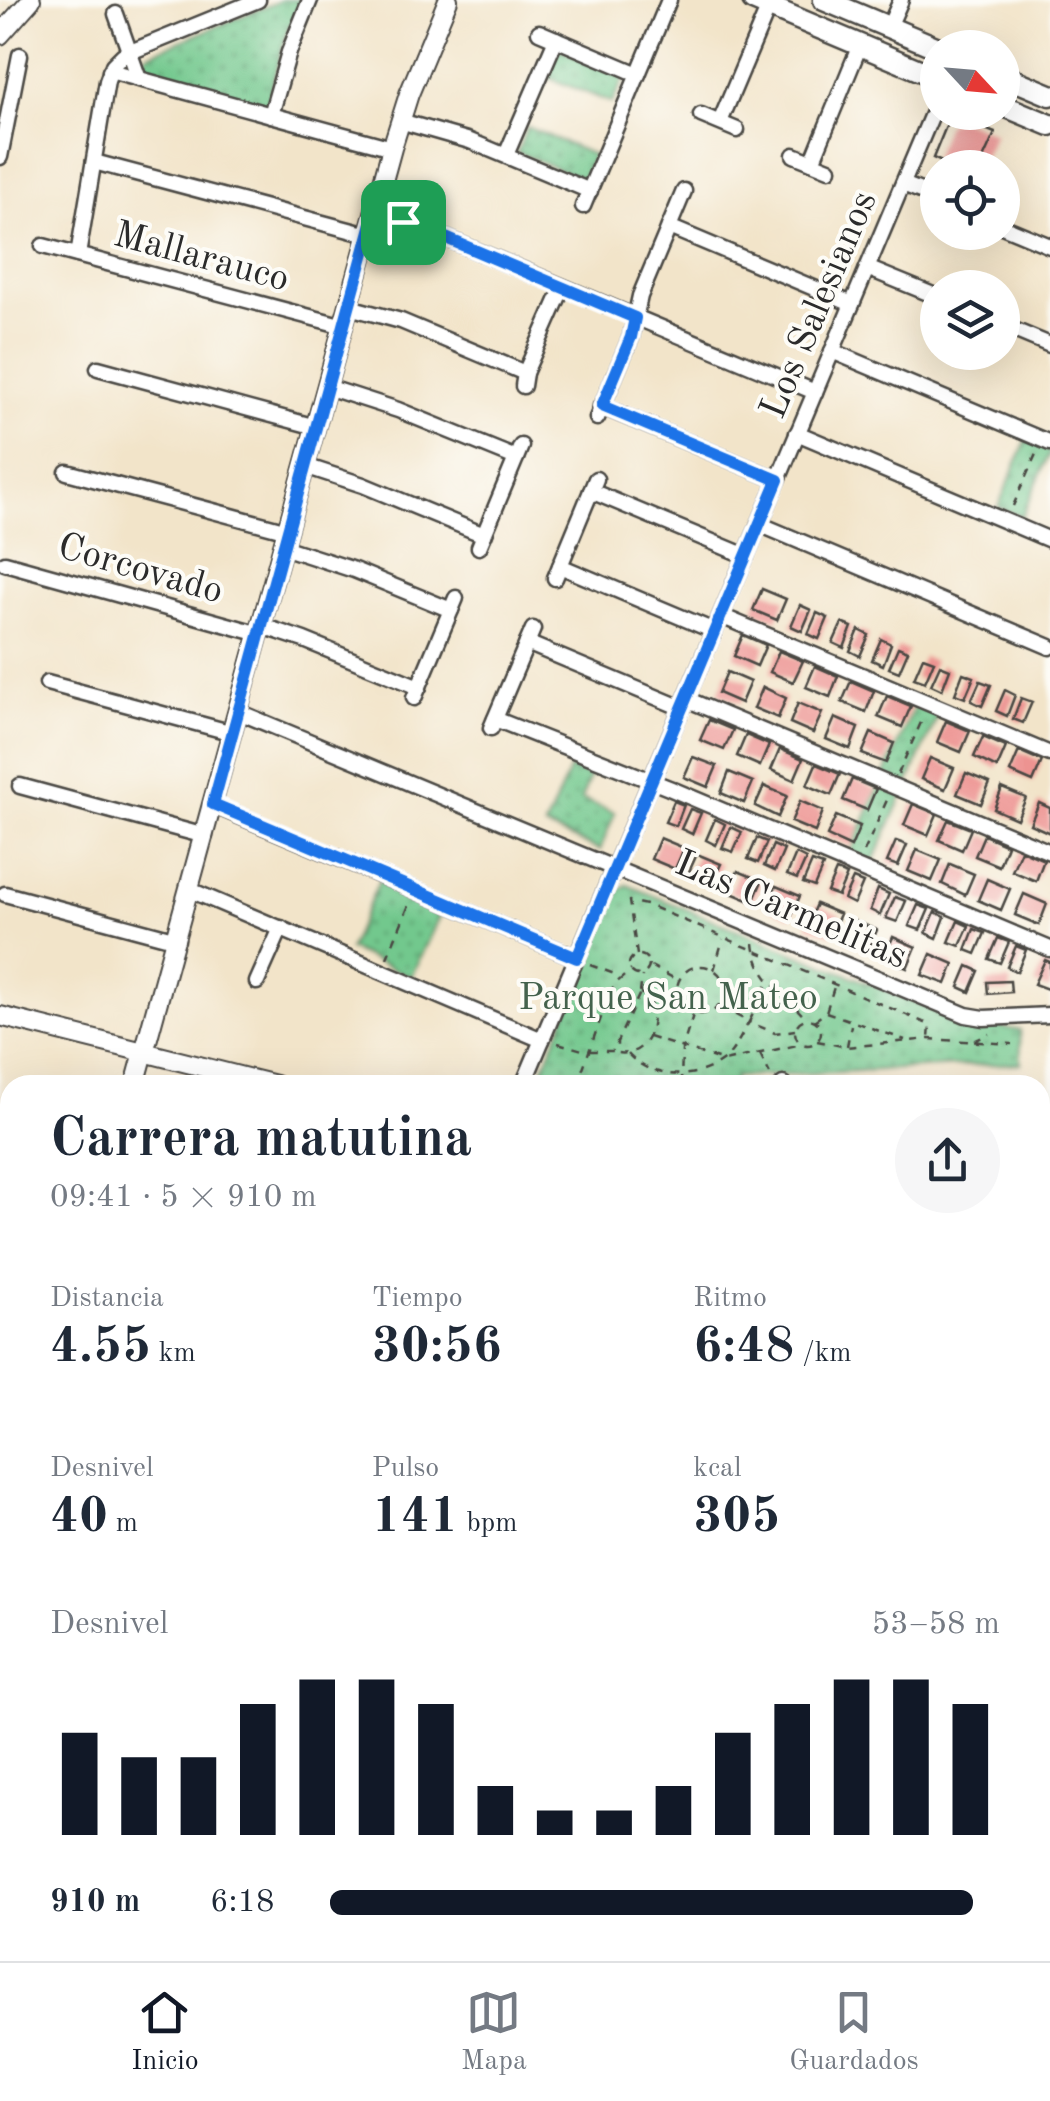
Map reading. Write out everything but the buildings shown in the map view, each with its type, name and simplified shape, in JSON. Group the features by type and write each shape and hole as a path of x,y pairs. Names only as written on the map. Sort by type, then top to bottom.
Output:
{"main road":[{"path":"824,0 920,41"},
{"path":"761,3 920,70"},
{"path":"1020,82 1050,95"},
{"path":"1020,112 1050,125"}],"street":[{"path":"0,35 31,0"},
{"path":"78,256 110,72 117,60 258,0"},
{"path":"272,116 289,52 310,0"},
{"path":"138,1075 392,148 448,0"},
{"path":"584,206 669,0"},
{"path":"889,28 901,0"},
{"path":"720,122 761,3"},
{"path":"116,14 139,79"},
{"path":"539,32 638,74"},
{"path":"506,156 556,39"},
{"path":"812,162 860,45"},
{"path":"0,157 2,130 20,55"},
{"path":"110,72 392,148"},
{"path":"700,114 736,130"},
{"path":"400,122 470,140 590,190"},
{"name":"Los Salesianos","path":"527,1075 926,130"},
{"path":"794,154 830,169"},
{"path":"94,162 368,235"},
{"path":"903,184 920,191"},
{"path":"684,191 640,296 631,337 599,412 778,480"},
{"path":"375,212 815,392"},
{"path":"669,227 852,304"},
{"path":"1020,234 1050,246"},
{"name":"Mallarauco","path":"43,246 346,317 401,321 524,380 563,287"},
{"path":"867,268 920,290"},
{"path":"1020,332 1050,345"},
{"path":"832,350 1046,441"},
{"path":"98,368 316,427"},
{"path":"306,466 363,485 482,541 518,452 327,386"},
{"path":"797,433 1050,540"},
{"path":"67,472 286,539"},
{"path":"714,631 557,572 594,485 746,556"},
{"path":"759,524 1050,646"},
{"name":"Corcovado","path":"5,563 304,640 416,692 454,604 354,570 286,539"},
{"path":"721,616 1050,754"},
{"path":"1050,852 530,636 493,724 650,782 1050,949"},
{"path":"47,682 233,733"},
{"name":"Las Carmelitas","path":"239,712 966,1015 1050,1015"},
{"path":"20,786 205,836"},
{"path":"213,804 577,958"},
{"path":"190,890 542,1040"},
{"path":"5,894 176,940"},
{"path":"257,982 280,928"},
{"path":"0,1016 236,1075"}],"path":[{"path":"1007,522 1046,441"},
{"path":"382,972 416,890"},
{"path":"642,975 631,970 629,964 637,954 629,901 650,906 930,1025 929,1039"},
{"path":"714,970 724,938"},
{"path":"754,951 768,982 792,1001 806,1020"},
{"path":"637,954 680,981"},
{"path":"577,958 621,977"},
{"path":"615,1051 640,993 642,975 650,965"},
{"path":"694,967 714,970 725,986 720,1006 712,1012 693,1013 679,1000 680,981 694,967"},
{"path":"582,1075 586,1051 607,1001 621,977 631,970"},
{"path":"724,1061 768,982"},
{"path":"814,1021 826,1012 835,983"},
{"path":"628,1054 649,1037 653,1028 653,1007 646,994 640,993"},
{"path":"720,1006 775,1033 795,1030"},
{"path":"826,1012 908,1041"},
{"path":"679,1075 693,1013"},
{"path":"542,1040 586,1051 628,1054 652,1070 679,1075 724,1061 810,1045 821,1034 814,1021 799,1023 795,1030"},
{"path":"847,1047 852,1023"},
{"path":"795,1030 802,1044"},
{"path":"649,1037 724,1061"},
{"path":"817,1041 847,1047 929,1039 1012,1044"},
{"path":"760,1053 771,1075"}],"green space":[{"path":"282,0 302,0 286,34 266,106 143,68 146,55"},
{"path":"555,47 625,77 612,103 544,76"},
{"path":"527,127 593,155 583,179 517,152"},
{"path":"1027,439 1050,452 1022,517 998,507"},
{"path":"916,703 939,713 872,866 849,856"},
{"path":"570,768 590,777 581,799 615,813 600,850 545,827"},
{"path":"380,879 443,908 411,977 349,949"},
{"name":"Parque San Mateo","path":"627,885 969,1024 1020,1030 1021,1063 776,1075 540,1075 620,889"}],"route":[{"path":"375,212 403,222 635,318 602,406 778,480 577,958 213,804 375,212"}]}
